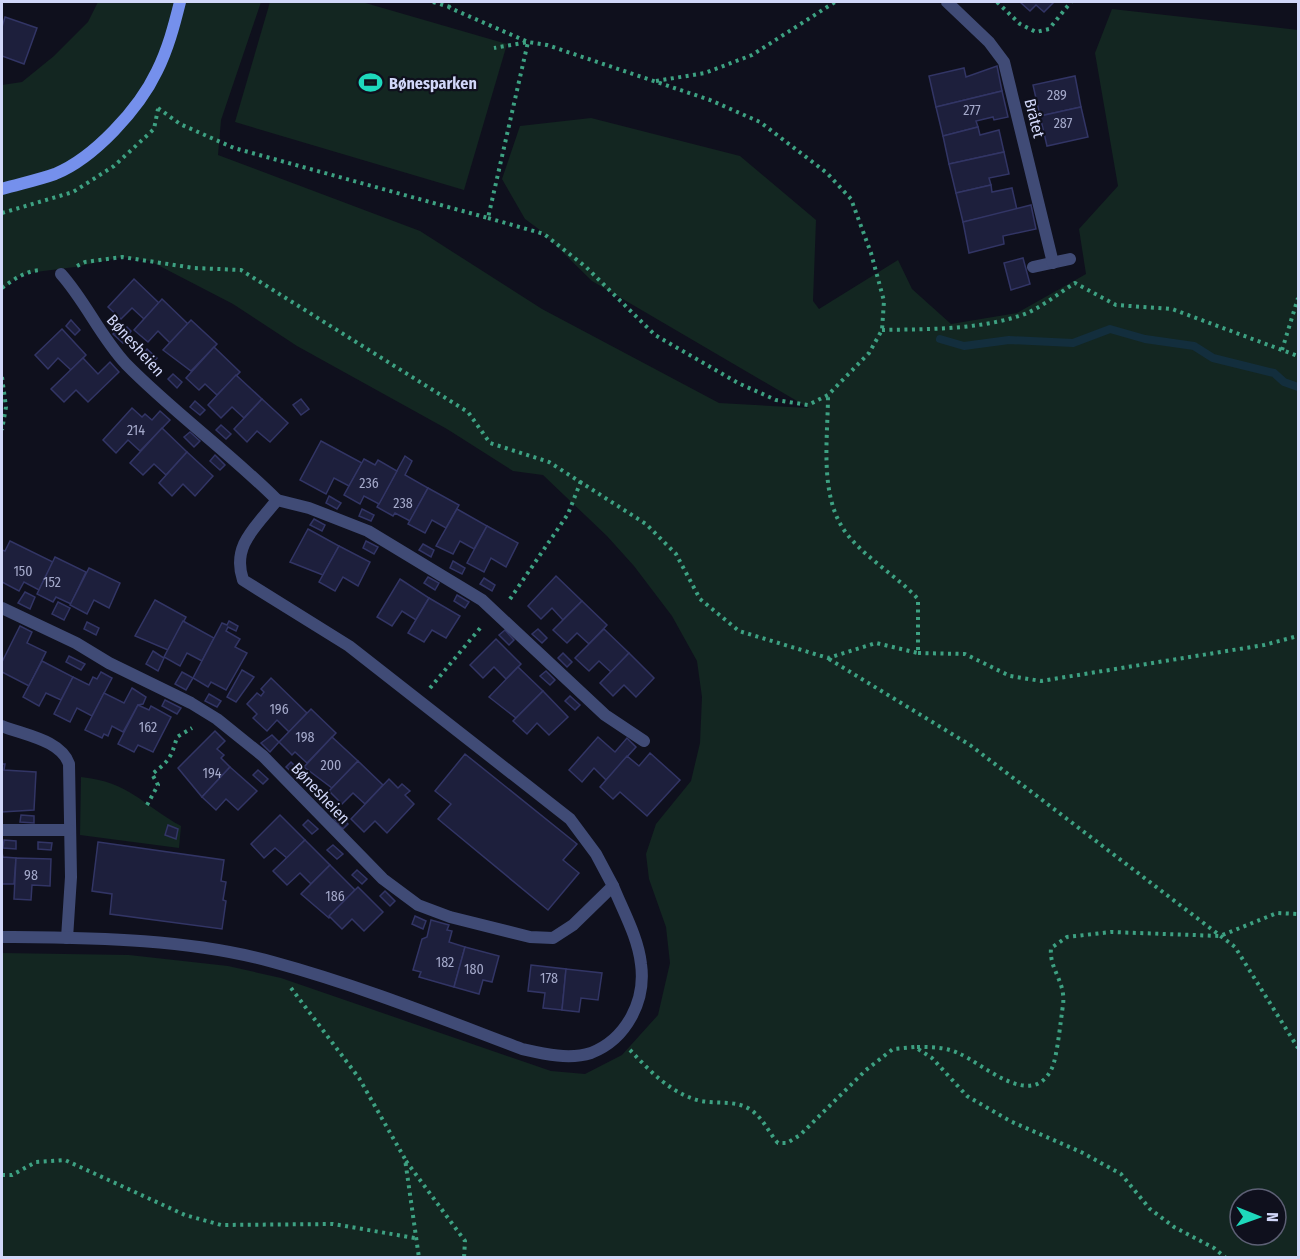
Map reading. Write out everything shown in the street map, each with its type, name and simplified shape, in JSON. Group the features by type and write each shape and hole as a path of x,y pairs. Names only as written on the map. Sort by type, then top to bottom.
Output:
{"main road":[{"path":"2,189 55,173 76,162 98,146 142,96 156,73 171,40 180,2"}],"street":[{"name":"Bråtet","path":"947,2 989,42 1004,62 1053,263"},
{"path":"1033,267 1070,259"},
{"name":"Bønesheien","path":"61,274 100,333 126,364 238,461 277,500"},
{"path":"2,937 68,938 176,945 273,962 548,1055 590,1053 617,1036 634,1013 641,998 642,983 636,940 613,886 596,854 570,819 349,646 243,580 238,567 239,554 246,539 277,500 309,508 368,531 436,570 496,610 605,716 644,741"},
{"name":"Bønesheien","path":"2,608 76,643 109,663 191,703 218,719 263,756 383,879 418,905 450,917 530,937 553,938 568,929 613,886"},
{"path":"2,726 57,747 66,755 70,779 71,877 68,938"},
{"path":"2,830 69,830"}],"path":[{"path":"142,96 180,124 234,148 544,234 586,267 655,335 738,383 776,399 808,405 828,394 869,352 882,330 884,301 871,253 851,199 827,173 760,122 656,81 547,45 528,42 433,2"},
{"path":"446,2 450,8"},
{"path":"656,81 705,73 752,55 835,2"},
{"path":"997,2 1020,24 1036,32 1049,29 1071,2"},
{"path":"488,218 528,42"},
{"path":"494,48 528,42"},
{"path":"2,288 34,270 50,270 61,274 85,262 122,257 194,268 241,270 468,412 490,443 549,462 646,524 676,554 700,599 739,631 828,658 970,746 1235,947 1299,1048"},
{"path":"882,330 952,328 1019,316 1033,310 1075,282 1116,305 1172,309 1299,356"},
{"path":"1282,350 1299,298"},
{"path":"2,377 6,407 2,430"},
{"path":"828,394 829,495 844,529 871,559 899,579 918,599 918,653"},
{"path":"496,610 510,600 567,514 581,481"},
{"path":"434,683 486,621"},
{"path":"828,658 876,643 918,653 965,654 1010,676 1041,681 1264,645 1299,636"},
{"path":"147,805 158,785 152,774 166,764 181,733"},
{"path":"617,1036 663,1082 682,1094 702,1101 736,1104 750,1109 764,1122 778,1143 787,1143 800,1135 866,1070 893,1049 939,1048 956,1052 1017,1085 1030,1088 1040,1084 1052,1068 1063,1004 1063,984 1050,961 1051,948 1067,937 1111,932 1221,936 1277,913 1299,914"},
{"path":"273,962 308,1013 359,1078 405,1159 465,1241 464,1257"},
{"path":"915,1047 932,1059 968,1096 1010,1121 1081,1152 1120,1174 1150,1209 1174,1227 1226,1257"},
{"path":"405,1159 418,1257"},
{"path":"2,1175 12,1175 36,1162 65,1160 185,1215 222,1225 333,1224 415,1238"}],"green space":[{"path":"98,2 261,2 221,120 218,155 420,231 542,309 719,403 809,408 592,281 540,230 525,219 502,179 520,126 591,118 740,156 816,220 813,301 819,309 898,260 912,289 951,324 1017,313 1086,274 1079,229 1118,186 1095,53 1112,9 1298,30 1298,1257 2,1257 2,953 129,955 228,966 281,978 551,1071 585,1074 622,1055 658,1015 670,963 666,927 649,879 646,854 656,824 691,781 700,743 702,697 697,661 672,616 634,566 607,536 543,475 513,471 447,429 297,346 233,304 150,261 122,257 75,267 28,273 16,278 2,290 2,85 22,82 54,56 88,22"},
{"name":"Bønesparken","path":"270,2 362,2 507,44 464,190 235,122"},
{"path":"81,777 124,789 181,826 179,848 80,835"}],"building":[{"path":"1020,2 1054,2 1044,12 1036,5 1030,11"},
{"path":"5,17 37,28 24,64 2,56 2,27"},
{"path":"997,66 1002,91 936,107 929,76 964,68 966,77"},
{"path":"1075,76 1081,107 1040,116 1033,85"},
{"path":"1002,91 1008,117 994,120 993,117 976,121 978,127 943,136 936,107"},
{"path":"1081,107 1088,137 1047,146 1040,116"},
{"path":"978,127 980,135 999,130 1004,152 949,164 943,136"},
{"path":"1004,152 1009,174 989,178 991,185 956,193 949,164"},
{"path":"991,185 992,192 1012,188 1017,210 963,222 956,193"},
{"path":"1031,205 1036,229 1003,236 1004,244 969,253 963,222"},
{"path":"1023,258 1030,284 1011,290 1004,263"},
{"path":"134,279 159,303 144,319 132,308 121,319 108,307"},
{"path":"162,299 188,324 170,343 158,331 148,342 134,330"},
{"path":"71,320 80,330 75,335 66,326"},
{"path":"191,320 217,344 191,371 163,350"},
{"path":"127,327 131,331 123,343 113,334 118,329 122,332"},
{"path":"62,329 86,355 71,370 58,358 48,369 35,355"},
{"path":"214,347 240,372 217,395 205,384 199,390 186,378"},
{"path":"147,349 157,358 152,364 142,355"},
{"path":"83,358 98,374 110,362 119,372 88,402 76,390 64,402 51,389"},
{"path":"173,374 182,382 177,388 168,379"},
{"path":"236,375 262,399 244,418 232,407 221,418 208,405"},
{"path":"262,399 288,423 270,442 257,431 247,442 234,429"},
{"path":"301,399 309,409 301,415 293,405"},
{"path":"195,401 205,410 200,415 190,407"},
{"path":"132,408 142,417 145,414 152,420 160,411 170,420 140,451 128,440 116,453 103,440"},
{"path":"221,425 231,434 226,439 216,430"},
{"path":"162,428 187,452 166,475 154,464 143,475 130,463"},
{"path":"190,432 200,441 194,447 184,437"},
{"path":"321,441 362,463 349,486 334,478 326,494 300,480"},
{"path":"187,452 213,476 195,496 183,484 172,496 159,483"},
{"path":"215,455 225,465 220,470 210,461"},
{"path":"405,456 412,461 405,475 428,488 410,521 395,513 393,516 377,507"},
{"path":"364,459 375,465 378,460 397,471 379,504 364,496 360,504 344,495"},
{"path":"428,488 459,505 446,528 432,520 425,533 408,524"},
{"path":"329,496 341,503 337,509 326,503"},
{"path":"362,509 374,515 371,521 359,516"},
{"path":"457,509 487,526 474,549 460,541 453,554 436,546"},
{"path":"314,519 325,525 322,531 310,525"},
{"path":"487,526 518,543 506,567 491,558 484,572 467,563"},
{"path":"308,529 339,546 323,575 290,562"},
{"path":"10,541 53,562 39,590 24,582 19,591 2,582 2,550 5,551"},
{"path":"366,541 378,547 374,554 363,548"},
{"path":"423,544 434,550 431,557 419,550"},
{"path":"339,546 370,562 358,586 343,577 335,591 319,582"},
{"path":"55,557 86,572 71,604 56,597 53,602 37,594"},
{"path":"453,561 465,568 462,574 450,568"},
{"path":"89,568 120,583 109,608 94,600 87,614 70,605"},
{"path":"556,576 582,601 563,620 552,608 541,619 528,606"},
{"path":"428,577 439,583 435,590 424,583"},
{"path":"484,578 495,585 492,591 480,584"},
{"path":"400,579 429,598 416,620 402,611 392,626 377,617"},
{"path":"25,592 35,597 30,609 18,603"},
{"path":"457,595 469,602 465,608 454,601"},
{"path":"429,598 460,616 446,638 432,630 424,642 408,633"},
{"path":"155,600 186,617 168,650 135,636"},
{"path":"582,601 607,625 589,644 577,633 567,643 553,630"},
{"path":"58,602 70,608 64,620 52,614"},
{"path":"183,621 214,638 202,661 187,653 180,666 164,657"},
{"path":"229,621 238,626 236,631 228,627 226,631 240,639 235,647 247,653 226,690 211,682 208,687 193,678 222,623 227,625"},
{"path":"87,622 99,628 96,635 84,629"},
{"path":"20,626 32,632 27,643 46,652 29,686 2,672 2,662"},
{"path":"538,629 547,638 542,643 532,634"},
{"path":"604,629 629,653 611,672 599,661 589,671 575,658"},
{"path":"505,630 514,640 509,645 499,635"},
{"path":"496,639 521,664 506,679 494,667 483,678 470,665"},
{"path":"153,651 164,658 158,671 146,664"},
{"path":"563,653 572,662 567,667 558,658"},
{"path":"629,653 654,678 636,697 624,685 613,696 600,683"},
{"path":"69,656 85,664 81,670 66,662"},
{"path":"42,661 73,677 61,700 46,693 39,706 23,697"},
{"path":"518,667 543,691 516,718 489,697"},
{"path":"242,670 254,677 236,702 227,697"},
{"path":"546,671 555,680 550,685 540,676"},
{"path":"101,672 112,678 92,716 77,708 70,722 54,714 73,677 89,685 93,677 97,679"},
{"path":"182,672 193,678 186,690 175,684"},
{"path":"271,678 307,713 289,732 277,720 267,731 253,718 257,714 247,704 257,693 261,696 264,692 261,689"},
{"path":"132,688 146,697 143,704 138,705 123,732 112,726 108,736 104,734 102,738 85,730 104,693 124,703"},
{"path":"543,691 568,717 549,735 537,723 527,734 513,721"},
{"path":"209,694 221,701 217,707 205,701"},
{"path":"570,696 580,705 575,710 565,701"},
{"path":"165,700 181,708 177,714 162,706"},
{"path":"138,705 149,710 151,706 171,717 153,752 138,745 134,752 118,744"},
{"path":"311,709 336,733 307,763 295,752 292,755 279,742"},
{"path":"215,731 225,741 217,749 224,755 221,758 230,767 202,797 178,768"},
{"path":"272,735 279,742 270,752 261,743"},
{"path":"332,737 358,761 332,788 304,767"},
{"path":"598,737 615,752 627,738 636,747 606,780 594,768 582,782 569,770"},
{"path":"650,753 680,780 647,816 620,792 613,799 600,787 627,756 639,766"},
{"path":"465,754 577,844 563,860 579,873 548,910 438,819 451,804 435,791"},
{"path":"358,761 383,785 365,804 353,793 342,804 329,791"},
{"path":"291,762 300,771 296,776 286,767"},
{"path":"2,764 5,764 4,770 36,772 34,810 2,812"},
{"path":"230,767 257,791 238,810 226,799 216,810 202,797"},
{"path":"258,770 268,779 263,784 253,775"},
{"path":"389,779 398,788 402,784 410,791 405,795 414,804 387,833 375,821 364,832 351,819"},
{"path":"317,786 326,795 321,800 312,792"},
{"path":"338,814 348,824 343,829 334,819"},
{"path":"21,815 34,816 34,823 20,822"},
{"path":"280,815 305,840 287,858 275,848 264,858 251,844"},
{"path":"308,820 318,829 312,834 303,825"},
{"path":"168,825 178,829 176,839 165,835"},
{"path":"4,840 16,841 16,849 3,848"},
{"path":"305,840 330,865 311,884 300,873 287,885 273,871"},
{"path":"38,842 52,843 51,850 38,849"},
{"path":"98,842 224,860 221,881 226,882 223,900 226,901 222,929 110,914 112,894 92,891"},
{"path":"333,845 343,854 337,859 327,850"},
{"path":"2,853 3,857 16,858 14,884 2,884"},
{"path":"16,858 51,859 50,886 32,885 31,900 14,899"},
{"path":"330,865 355,890 329,918 301,894"},
{"path":"357,870 367,879 362,884 352,875"},
{"path":"358,887 383,912 364,931 352,919 342,929 329,916"},
{"path":"385,891 395,901 390,906 380,896"},
{"path":"415,916 426,921 423,929 412,924"},
{"path":"431,920 449,925 447,930 452,931 449,942 465,947 454,987 419,977 421,972 413,970 422,939 427,937"},
{"path":"465,947 499,956 492,982 483,980 479,994 454,987"},
{"path":"531,965 566,969 562,1010 543,1008 545,993 528,991"},
{"path":"566,969 602,973 598,1000 581,998 579,1012 562,1010"}],"waterway":[{"path":"940,339 964,346 1009,340 1073,343 1110,329 1145,339 1194,346 1213,358 1274,373 1284,382 1298,387"}],"place":[{"name":"Bønesparken","path":"371,83"}]}
